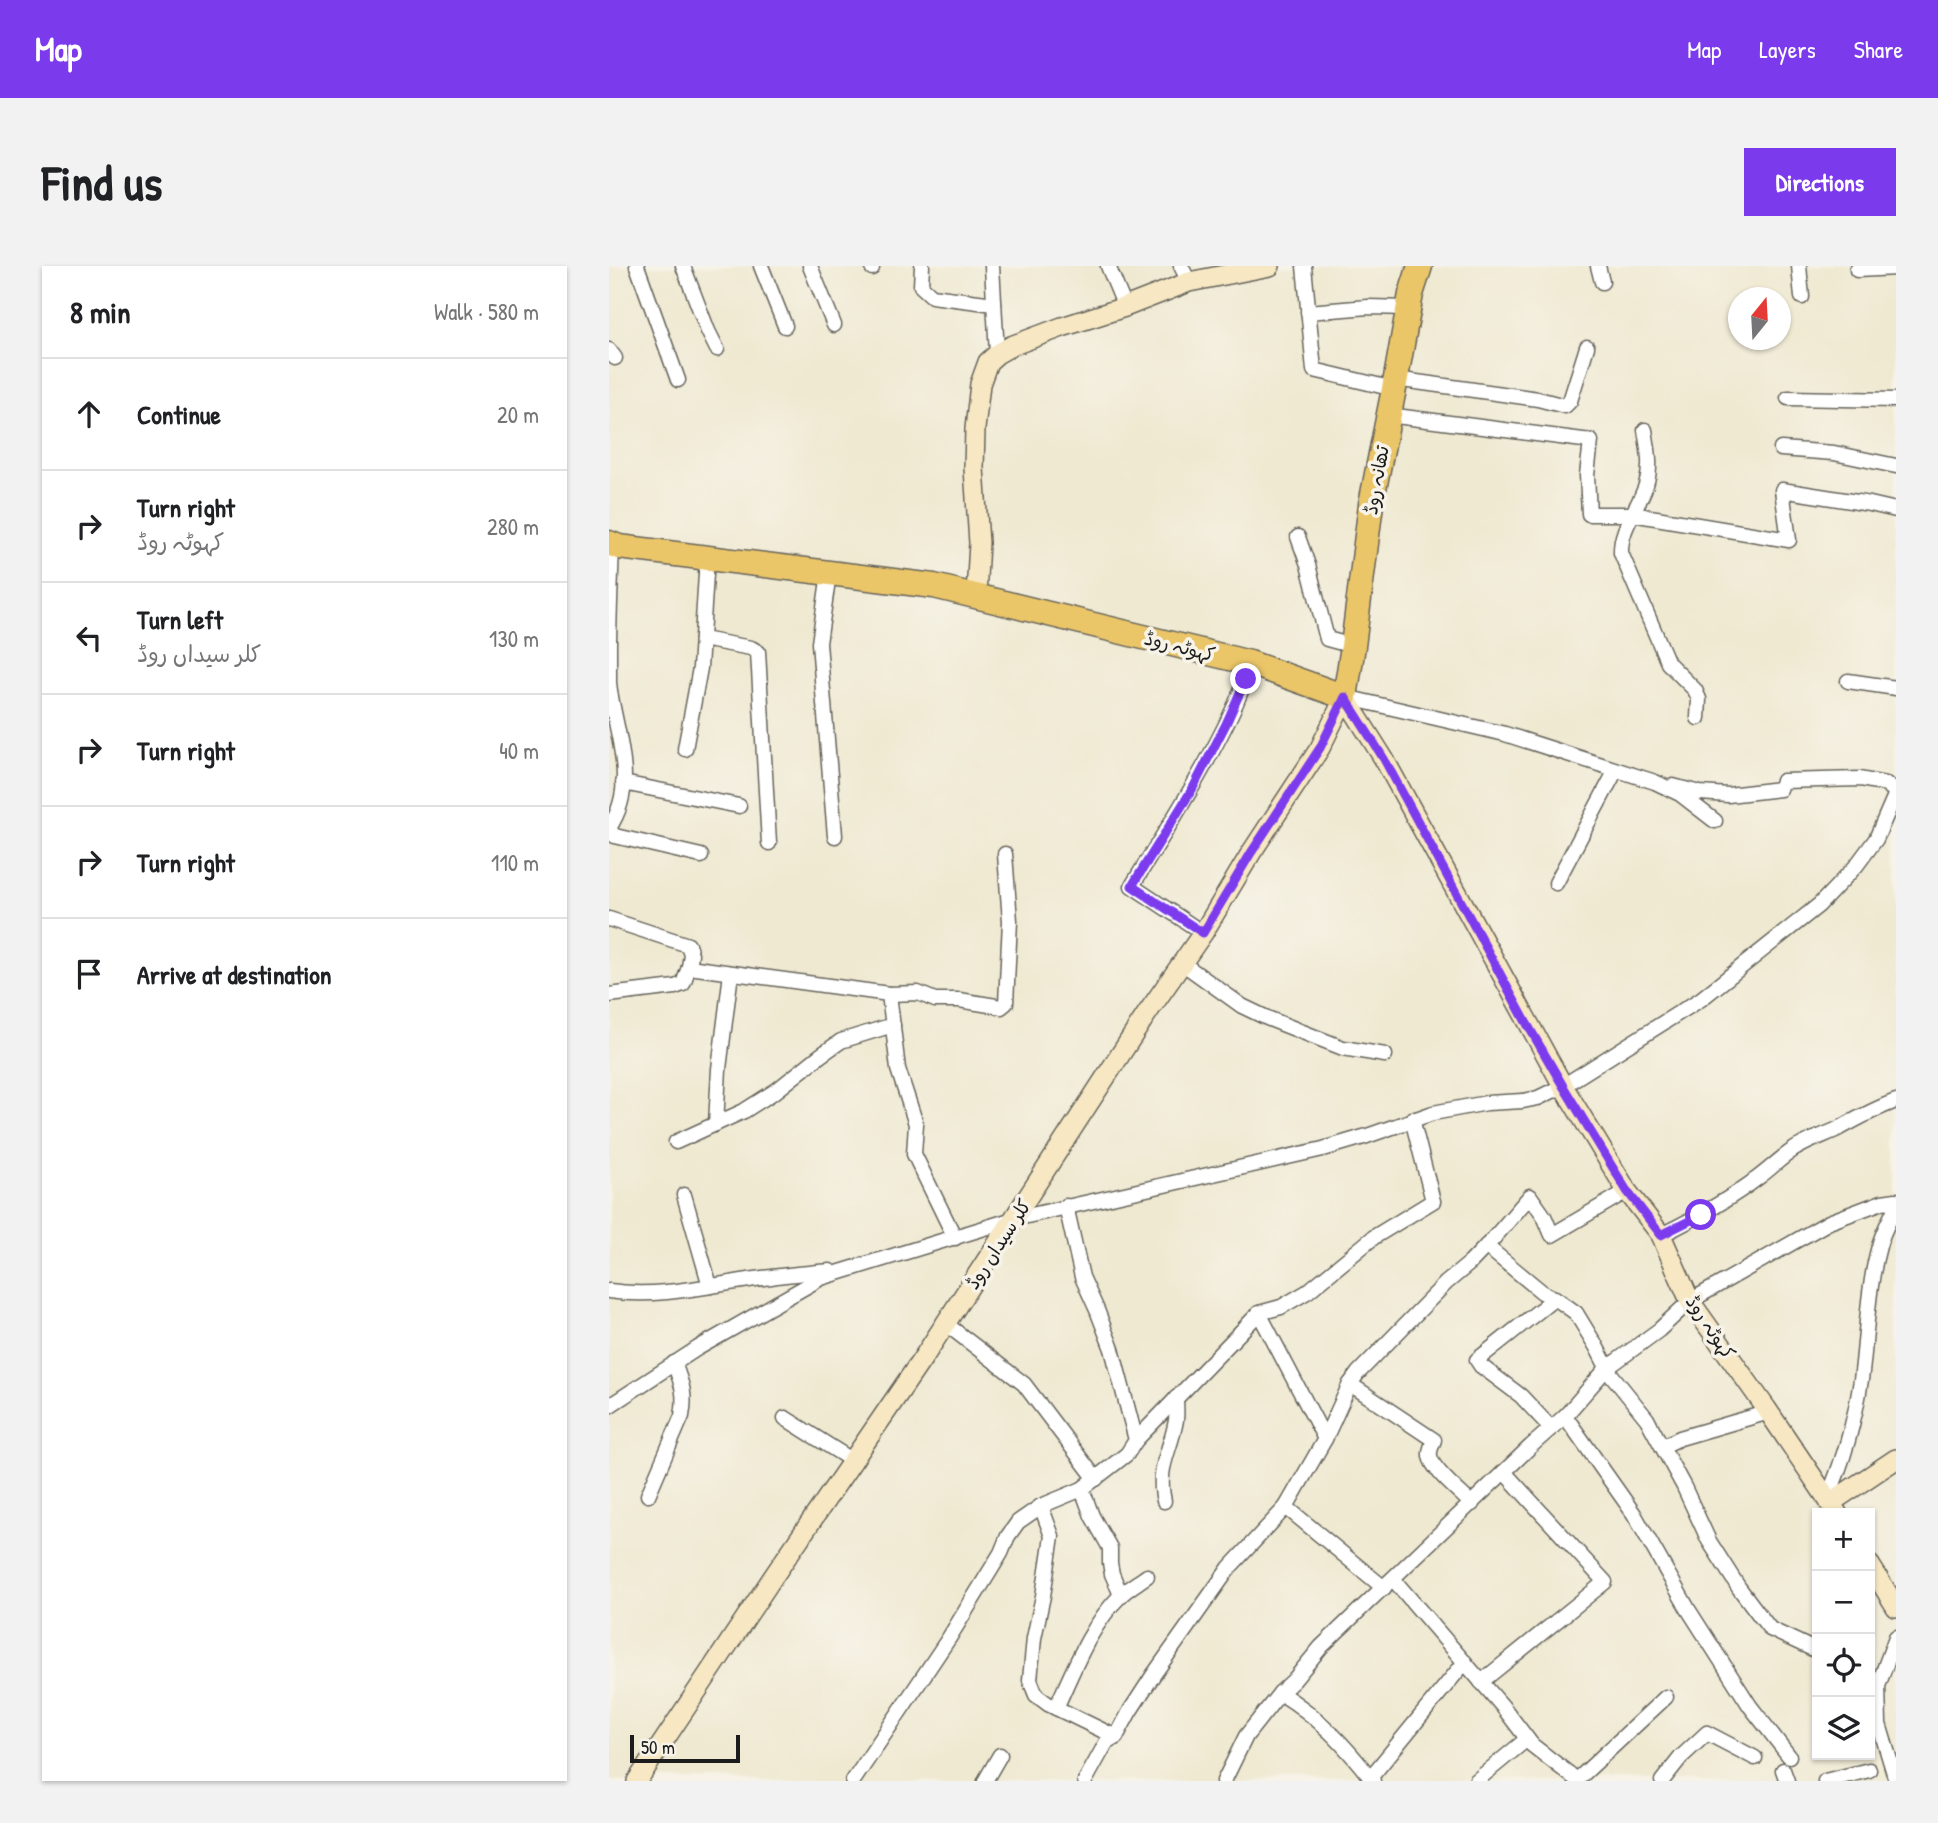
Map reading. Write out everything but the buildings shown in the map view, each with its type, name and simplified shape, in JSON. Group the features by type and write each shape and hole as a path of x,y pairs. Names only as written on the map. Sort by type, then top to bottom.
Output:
{"highway":[{"name":"تھانہ روڈ","path":"1345,697 1371,505 1408,308 1420,266"},
{"name":"کہوٹہ روڈ","path":"611,543 619,547 935,586 1250,663 1345,697"}],"main road":[{"path":"976,595 979,543 974,468 975,429 980,384 988,362 1011,346 1125,307 1185,274 1270,266"},
{"name":"کلر سیداں روڈ","path":"637,1781 946,1324 1148,1012 1203,933 1251,853 1320,748 1345,697"},
{"name":"کہوٹہ روڈ","path":"1345,697 1384,759 1563,1086 1627,1191 1661,1235 1690,1301 1831,1505"},
{"path":"1831,1505 1896,1459"},
{"path":"1873,1571 1896,1607"}],"street":[{"path":"637,266 678,380"},
{"path":"683,266 717,349"},
{"path":"761,266 785,326"},
{"path":"810,266 834,325"},
{"path":"922,266 921,286 932,296 994,303"},
{"path":"992,266 997,354"},
{"path":"1108,266 1125,307"},
{"path":"1304,266 1314,370 1395,384 1538,399 1565,406 1570,401 1587,347"},
{"path":"1598,266 1602,282"},
{"path":"1799,266 1802,297"},
{"path":"1857,270 1896,268"},
{"path":"1308,312 1368,307 1408,308"},
{"path":"1788,398 1896,400"},
{"path":"1388,415 1591,441 1587,475 1589,514 1632,514 1789,540 1782,490 1896,510"},
{"path":"1644,430 1650,460 1649,472 1621,542 1621,553 1668,663 1695,690 1699,699 1698,718"},
{"path":"1781,449 1834,453 1896,466"},
{"path":"1298,537 1327,639 1353,646"},
{"path":"611,543 609,683 624,757 621,803 609,829 615,836 701,856"},
{"path":"685,749 700,668 707,558"},
{"path":"829,573 819,643 835,836"},
{"path":"702,639 751,648 758,652 769,843"},
{"path":"1203,933 1132,886 1193,788 1226,724 1246,679 1250,663"},
{"path":"1848,681 1896,688"},
{"path":"609,1406 698,1348 821,1278 1014,1219 1323,1149 1412,1119 1465,1106 1523,1101 1563,1086 1701,999 1819,905 1856,866 1876,839 1896,792 1886,783 1860,779 1783,781 1780,789 1728,795 1700,793 1655,782 1506,734 1345,697"},
{"path":"1556,883 1616,770"},
{"path":"1655,782 1680,794 1715,821"},
{"path":"623,783 739,806"},
{"path":"689,967 889,994 919,993 935,1000 959,1000 1001,1007 1006,1003 1010,920 1006,854"},
{"path":"609,919 688,945 691,954 683,984 609,995"},
{"path":"1182,963 1242,1006 1255,1012 1343,1048 1385,1055"},
{"path":"716,1124 719,1069 731,973"},
{"path":"889,994 898,1069 916,1124 914,1154 955,1238"},
{"path":"676,1142 744,1111 777,1090 841,1041 893,1025"},
{"path":"1661,1235 1701,1215 1745,1187 1797,1147 1896,1101"},
{"path":"853,1781 949,1638 1018,1522 1041,1506 1082,1489 1127,1454 1136,1440 1259,1312 1281,1307 1307,1292 1374,1237 1433,1202 1412,1119"},
{"path":"1085,1781 1106,1743 1117,1737 1154,1674 1230,1567 1286,1507 1325,1439 1350,1384 1371,1359 1446,1283 1486,1247 1530,1196 1544,1216 1552,1235 1627,1191"},
{"path":"684,1195 710,1286"},
{"path":"1224,1781 1246,1736 1321,1647 1565,1416 1607,1368 1659,1330 1690,1301 1829,1222 1882,1202 1896,1200"},
{"path":"1066,1206 1082,1277 1112,1349 1136,1440"},
{"path":"1831,1505 1861,1380 1871,1284 1879,1245 1896,1207"},
{"path":"1486,1247 1542,1292 1576,1313 1607,1368 1647,1419 1685,1487 1709,1541 1747,1598 1770,1629 1812,1649"},
{"path":"609,1291 651,1292 853,1269"},
{"path":"1551,1428 1521,1396 1481,1366 1477,1360 1555,1298"},
{"path":"1259,1312 1325,1439"},
{"path":"946,1324 1024,1384 1096,1479"},
{"path":"648,1495 685,1403 684,1391 674,1363"},
{"path":"1350,1384 1434,1440 1429,1454 1431,1460 1472,1504"},
{"path":"1164,1501 1160,1475 1177,1419 1176,1398"},
{"path":"1663,1446 1680,1438 1769,1412"},
{"path":"1565,1416 1634,1514 1688,1609 1750,1706 1789,1756"},
{"path":"785,1418 853,1461"},
{"path":"1481,1682 1605,1582 1504,1472"},
{"path":"1082,1489 1092,1516 1110,1548 1112,1574 1121,1595"},
{"path":"1041,1506 1052,1536 1034,1638 1030,1680 1036,1695 1048,1704 1117,1737"},
{"path":"1286,1507 1388,1584 1465,1662 1527,1740 1577,1780 1666,1697"},
{"path":"1056,1708 1085,1644 1121,1595 1147,1576"},
{"path":"1875,1691 1896,1637"},
{"path":"1280,1693 1338,1739 1371,1779 1465,1662"},
{"path":"1875,1697 1879,1724 1896,1780"},
{"path":"1662,1781 1681,1757 1707,1733 1755,1758"},
{"path":"1476,1781 1527,1740"},
{"path":"985,1781 1000,1755"},
{"path":"1825,1781 1869,1770"}],"route":[{"path":"1246,679 1193,788 1132,886 1203,933 1251,853 1320,748 1345,697 1384,759 1526,1022 1627,1191 1661,1235 1701,1215"}]}
